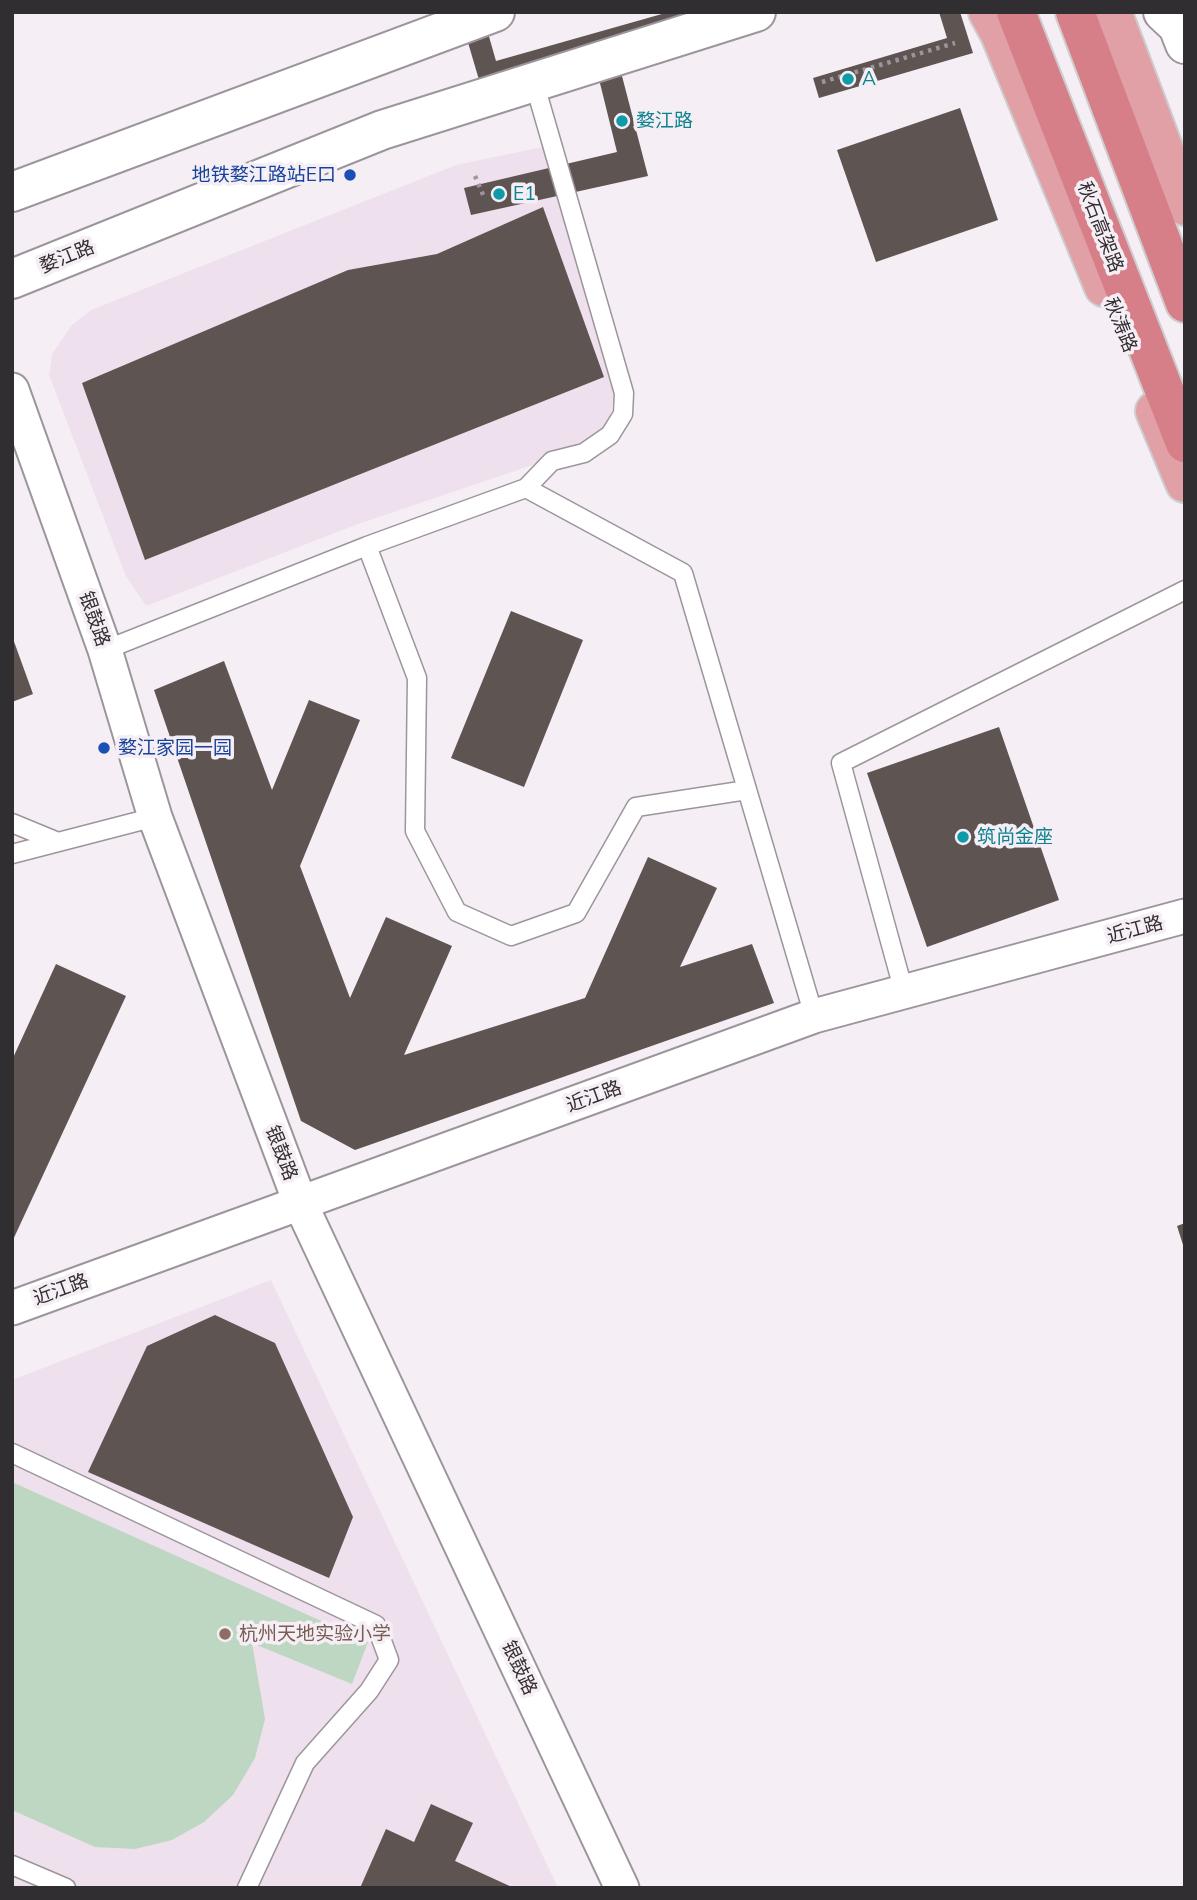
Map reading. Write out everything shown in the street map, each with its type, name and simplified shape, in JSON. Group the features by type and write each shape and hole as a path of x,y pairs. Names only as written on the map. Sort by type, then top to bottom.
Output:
{"highway":[{"name":"秋石高架路","path":"1016,12 1185,443"},
{"path":"1075,12 1185,303"}],"main road":[{"path":"12,192 495,12"},
{"name":"婺江路","path":"12,279 382,130 756,12"},
{"name":"秋涛路","path":"988,12 1185,483"},
{"path":"1112,12 1185,206"},
{"path":"1163,12 1178,26 1185,44"}],"street":[{"name":"银鼓路","path":"12,390 105,650 155,817 301,1205 622,1888"},
{"name":"近江路","path":"12,1308 814,1016 1185,916"}],"lane":[{"path":"105,650 368,546 526,488 552,461 584,453 610,435 623,414 624,393 534,82"},
{"path":"526,488 683,573 814,1016"},
{"path":"368,546 417,678 415,831 457,912 511,936 576,913 636,807 747,790"},
{"path":"904,992 841,763 1185,590"},
{"path":"12,854 155,817"},
{"path":"12,823 58,842"},
{"path":"12,1453 376,1625 389,1660 369,1691 305,1763 247,1888"},
{"path":"12,1865 66,1888"}],"path":[{"path":"822,82 954,43"},
{"path":"475,176 484,197"}],"shaded area":[{"path":"543,147 615,390 609,421 596,437 571,452 358,524 146,606 126,576 49,375 52,354 72,325 91,310 456,165"},
{"name":"杭州天地实验小学","path":"271,1280 558,1888 12,1888 12,1380"}],"green space":[{"path":"12,1482 368,1642 352,1684 252,1643 265,1719 255,1758 233,1795 204,1822 172,1840 135,1849 95,1847 12,1810"}],"building":[{"name":"婺江路","path":"459,12 482,12 496,61 669,12 760,12 616,53 648,176 471,215 464,188 617,152 594,59 482,90"},
{"path":"939,12 960,12 973,53 819,98 813,78 947,38"},
{"path":"960,108 998,220 876,262 837,150"},
{"path":"543,207 604,377 145,560 82,383 348,270 437,254"},
{"path":"511,611 583,640 524,787 451,758"},
{"path":"12,636 33,694 12,702"},
{"path":"224,661 272,790 309,700 360,720 300,866 350,998 386,917 452,946 404,1055 585,998 648,857 717,888 680,967 752,944 774,1003 355,1150 301,1121 154,690"},
{"name":"筑尚金座","path":"999,727 1059,900 927,947 867,773"},
{"path":"56,964 126,996 12,1242 12,1060"},
{"path":"1185,1223 1185,1248 1184,1248 1177,1226"},
{"path":"215,1315 275,1343 353,1517 329,1578 88,1472 147,1346"},
{"path":"431,1804 473,1823 455,1861 514,1888 360,1888 386,1829 414,1842"}],"place":[{"name":"A","path":"848,79"},
{"name":"婺江路","path":"622,121"},
{"name":"地铁婺江路站E口","path":"350,175"},
{"name":"E1","path":"499,194"},
{"name":"婺江家园一园","path":"104,748"},
{"name":"筑尚金座","path":"963,837"},
{"name":"杭州天地实验小学","path":"225,1634"}]}
